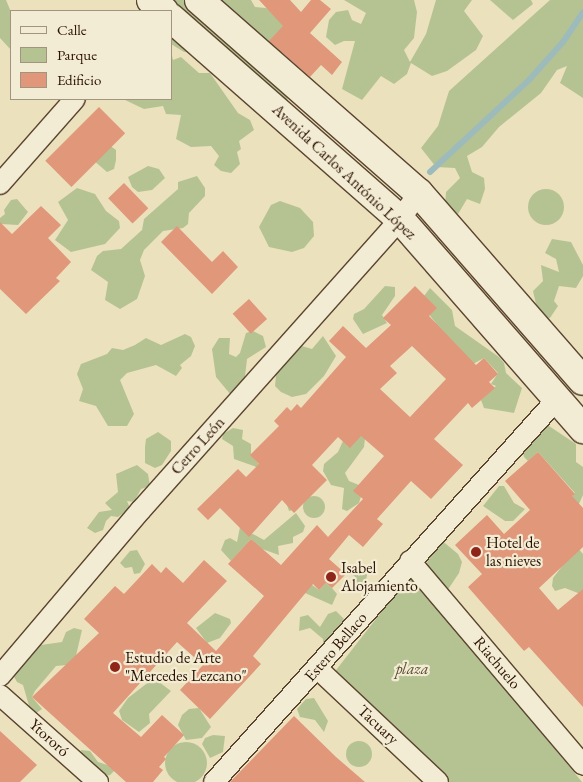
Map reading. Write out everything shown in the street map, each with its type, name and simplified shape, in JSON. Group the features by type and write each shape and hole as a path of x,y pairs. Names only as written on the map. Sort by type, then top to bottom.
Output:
{"main road":[{"name":"Avenida Carlos António López","path":"199,0 419,193 583,381"},
{"name":"Avenida Carlos António López","path":"172,20 400,219 583,429"}],"street":[{"path":"0,184 74,100"},
{"name":"Cerro León","path":"0,676 141,510 400,219 419,193"},
{"name":"Estero Bellaco","path":"214,782 557,399"},
{"name":"Riachuelo","path":"410,561 583,765"},
{"name":"Tacuary","path":"317,668 438,782"},
{"name":"Ytororó","path":"0,695 98,782"}],"green space":[{"path":"0,0 6,0 10,10 10,49 0,38"},
{"path":"142,0 251,0 255,7 266,8 288,21 280,55 288,95 286,112 209,53 184,52 172,45 172,10 143,10"},
{"path":"344,0 414,0 417,12 414,38 404,50 410,62 426,34 436,0 472,0 464,11 483,36 476,50 447,71 432,76 411,63 407,74 394,84 381,76 362,100 342,89 355,41 344,41 335,45 326,37 329,20 336,12 348,10 352,20 361,24 366,13"},
{"path":"490,0 531,0 533,4 513,20"},
{"path":"550,0 583,0 583,98 560,83 567,66 557,70 541,93 499,127 482,147 467,156 472,172 484,178 485,189 480,204 467,199 458,214 445,207 446,192 460,178 455,168 436,167 421,148 438,126 449,91"},
{"path":"172,56 173,60 181,57 199,73 210,73 238,113 250,120 254,130 239,141 241,149 237,152 240,164 231,173 221,171 214,165 219,156 211,146 191,147 176,139 181,115 166,114 163,106 144,109 125,100 172,100"},
{"path":"109,145 116,150 116,160 114,169 107,172 93,160"},
{"path":"148,166 159,169 165,178 152,190 138,192 132,187 128,177"},
{"path":"197,176 205,188 205,196 189,213 188,224 183,228 163,231 144,250 140,260 145,276 137,299 120,309 105,300 108,282 91,270 97,256 103,251 121,249 142,230 144,219 178,189 178,182"},
{"path":"77,188 95,194 106,211 119,221 120,228 105,244 71,252 55,240 68,220 58,202"},
{"path":"546,189 553,190 559,194 563,200 563,214 559,220 553,224 546,225 539,224 533,220 529,214 528,207 529,200 533,194 539,190"},
{"path":"17,199 28,212 18,225 1,224 0,237 0,218 5,214 4,210 11,200"},
{"path":"280,201 300,208 313,222 314,236 304,248 292,252 269,247 259,227 271,205"},
{"path":"552,239 571,242 583,265 583,276 576,288 559,286 554,301 558,306 550,318 539,317 533,291 543,281 541,265 559,272 556,259 545,253"},
{"path":"385,286 395,287 395,296 382,315 387,323 363,334 353,319 354,314 364,309"},
{"path":"430,288 452,310 455,326 499,357 504,363 506,373 522,388 514,413 484,408 481,400 496,386 491,384 498,373 484,358 473,364 438,326 428,313 424,296"},
{"path":"253,331 263,336 266,347 247,359 244,385 231,395 216,377 212,349 219,338 230,338 229,354 236,357 240,353 246,333"},
{"path":"185,334 191,337 195,346 191,356 180,365 182,368 176,376 156,365 127,373 120,380 134,414 127,426 108,426 96,406 79,401 83,389 77,374 81,364 107,354 112,348 123,350 146,338 161,345"},
{"path":"323,336 336,356 324,376 306,394 292,397 281,392 275,386 277,366 295,344 312,349"},
{"path":"546,424 576,444 576,462 583,467 583,495 578,506 563,505 575,493 538,452 528,461 524,457 523,452"},
{"path":"233,428 243,430 242,439 251,444 251,455 297,509 289,511 286,502 262,469 234,459 233,446 222,439 223,434"},
{"path":"366,430 364,447 345,473 349,481 359,485 362,493 359,503 347,511 342,509 344,488 331,485 323,471 324,464 338,452 347,432"},
{"path":"158,432 171,441 171,451 162,465 155,468 145,463 145,447 146,439"},
{"path":"137,465 148,474 150,486 141,489 134,502 127,501 130,508 118,517 111,516 106,521 103,530 95,533 87,528 99,512 112,510 105,503 118,492 116,474"},
{"path":"499,486 504,486 514,503 525,509 513,521 505,521 483,506"},
{"path":"314,496 322,499 325,507 322,515 314,518 306,515 303,507 306,499"},
{"path":"296,513 305,526 303,532 293,537 293,543 278,546 279,555 262,549 251,539 231,561 221,550 225,540 230,538 237,542 240,527 264,540"},
{"path":"440,539 458,554 462,562 459,573 447,591 423,570"},
{"path":"577,547 583,554 583,595 565,588 555,591 552,586 553,578"},
{"path":"137,550 145,564 140,573 134,574 132,567 125,568 120,563 130,551"},
{"path":"363,564 369,567 364,588 356,586 352,580 355,576 350,574 355,566"},
{"name":"plaza","path":"411,574 582,782 445,782 333,674"},
{"path":"308,582 319,590 326,583 332,588 337,594 332,605 305,593"},
{"path":"336,611 344,619 331,643 323,644 323,639 310,628 299,631 300,617 308,615 320,627 328,614"},
{"path":"215,613 230,619 231,623 220,638 207,643 196,628"},
{"path":"74,628 82,630 75,660 67,665 56,666 35,691 32,697 42,709 32,716 23,685 17,682 13,675 41,645 62,642 66,632"},
{"path":"150,681 159,682 171,691 149,714 150,723 139,732 122,720 119,711 128,698"},
{"path":"314,698 328,721 324,732 315,720 300,717 297,709 306,699"},
{"path":"199,708 211,727 202,738 186,740 178,725 182,715 189,709"},
{"path":"213,735 225,736 223,752 210,758 202,744 205,738"},
{"path":"359,741 368,745 372,754 368,763 359,767 350,763 346,754 350,745"},
{"path":"186,742 201,748 206,759 205,771 201,778 190,783 178,782 171,778 165,763 171,748"},
{"path":"81,750 90,751 98,762 117,768 110,775 97,778 83,766"}],"building":[{"path":"259,0 290,0 301,12 311,0 320,0 331,9 310,33 342,62 332,75 321,65 310,77 269,41 283,26"},
{"path":"99,107 125,133 71,187 45,161"},
{"path":"124,183 148,208 132,223 108,198"},
{"path":"41,206 61,225 48,238 71,262 56,278 60,281 26,314 0,289 0,222 12,234"},
{"path":"177,226 212,262 223,251 238,267 212,294 161,242"},
{"path":"415,286 437,308 429,316 476,365 484,358 498,374 489,382 495,388 472,408 468,403 434,439 463,465 431,499 411,481 377,519 383,524 363,547 349,535 329,559 346,574 332,588 326,583 319,590 313,584 253,656 261,664 210,719 180,690 203,665 177,642 113,713 141,737 162,715 184,735 164,757 166,759 159,767 163,770 153,782 126,782 32,697 99,633 84,619 115,586 124,594 152,564 161,573 166,567 183,583 204,560 227,581 187,623 216,651 264,596 228,564 251,539 281,565 317,525 328,537 363,499 353,491 384,456 361,436 350,448 338,437 312,465 327,480 294,513 282,500 249,537 220,508 208,520 197,509 238,469 246,477 259,464 250,455 279,426 274,421 287,407 291,411 297,404 301,408 346,357 329,341 343,326 366,348 391,325 383,318","holes":["412,346 446,379 410,417 380,389 397,373 390,366"]},
{"path":"249,299 267,319 251,334 233,314"},
{"path":"538,452 575,494 572,496 583,508 583,547 539,588 558,610 583,589 583,707 529,647 524,651 468,587 482,574 455,545 487,515 504,534 530,510 505,481"},
{"path":"294,716 336,757 365,782 230,782"},
{"path":"0,731 37,765 20,782 0,782"}],"waterway":[{"path":"430,172 529,80 563,42 583,12"}],"place":[{"name":"Hotel de las nieves","path":"476,552"},
{"name":"Isabel Alojamiento","path":"331,577"},
{"name":"Estudio de Arte \"Mercedes Lezcano\"","path":"115,667"}]}
